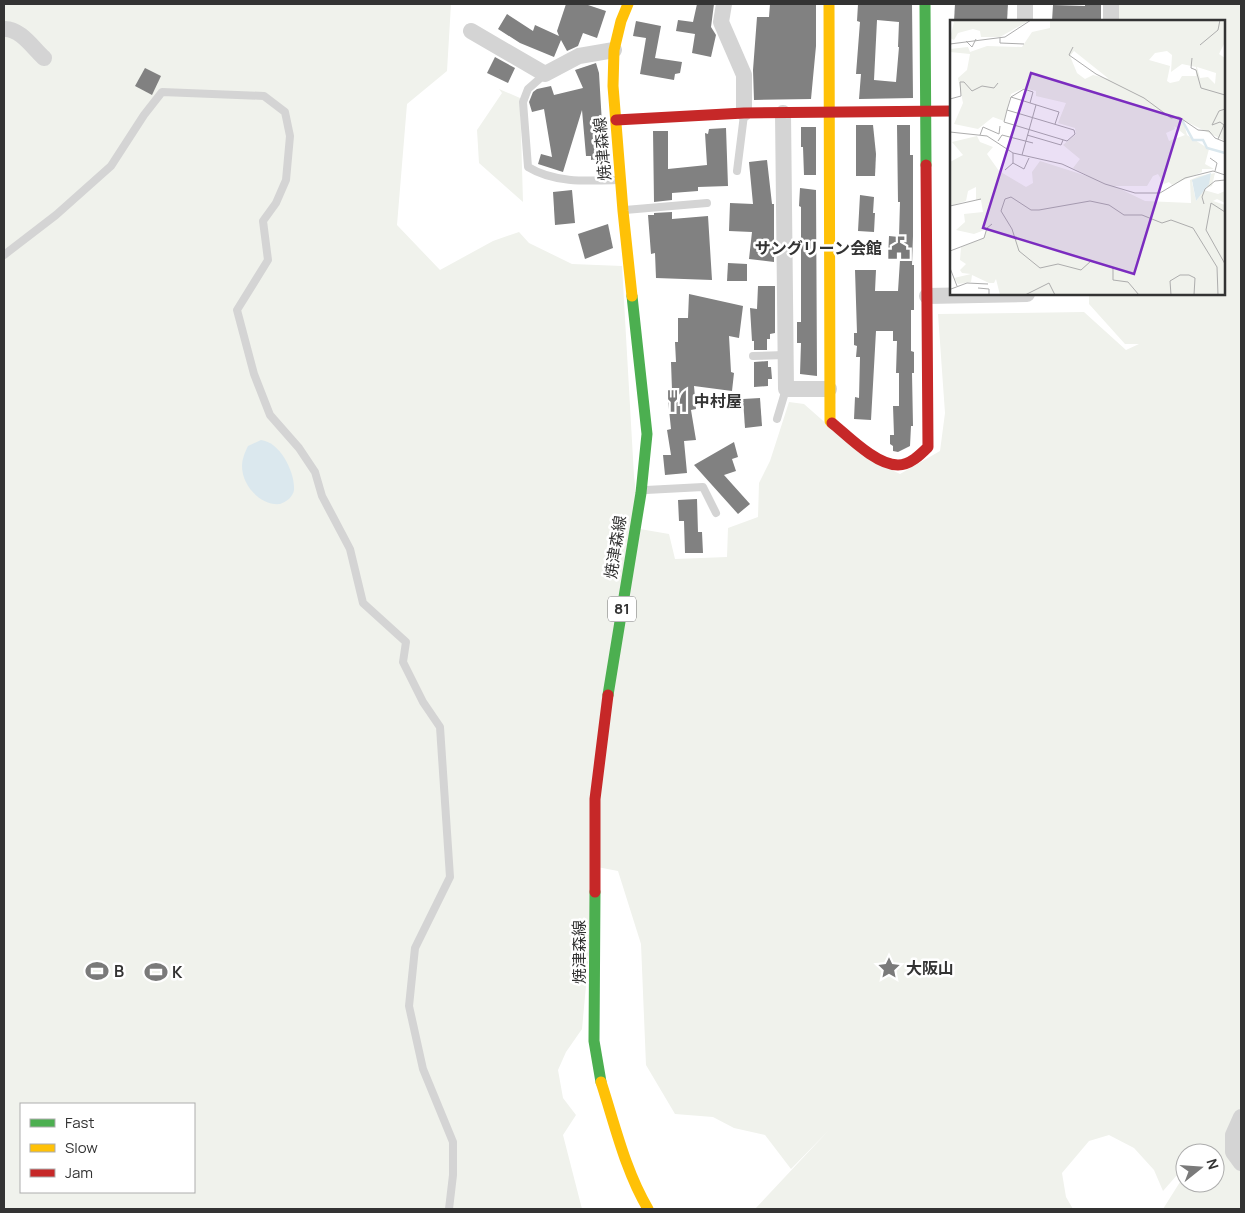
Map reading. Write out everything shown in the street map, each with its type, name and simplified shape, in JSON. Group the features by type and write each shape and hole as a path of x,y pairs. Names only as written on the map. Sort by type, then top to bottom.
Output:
{"street":[{"name":"焼津森線","path":"628,4 620,21 614,50 613,86 623,211 647,434 641,490 608,692 595,799 594,1041 599,1075 620,1142 648,1209"},
{"path":"724,4 721,22 744,75 744,113"},
{"path":"830,4 830,422 873,456 898,465 915,460 928,447 925,4"},
{"path":"1025,4 1025,20"},
{"path":"1111,4 1111,20"},
{"path":"4,29 7,28 18,33 44,58"},
{"path":"471,31 545,74 579,56 614,50"},
{"path":"616,120 744,113 950,111"},
{"path":"783,113 786,389 829,389"},
{"path":"927,296 977,295"},
{"path":"1241,1117 1233,1144 1233,1152 1241,1163"}],"lane":[{"path":"545,74 528,89 523,102 528,167 535,171 574,181 621,180"},
{"path":"4,255 56,215 111,166 144,115 162,92 264,96 285,112 290,136 286,180 276,203 263,221 268,260 237,310 254,374 270,415 299,448 314,472 322,496 350,549 363,602 406,642 403,662 423,702 440,727 450,877 415,948 409,1006 423,1069 453,1142 453,1175 449,1209"},
{"path":"737,171 744,113"},
{"path":"623,211 707,203"},
{"path":"753,356 785,355"},
{"path":"776,419 786,389"},
{"path":"641,490 703,488 716,513"}],"shaded area":[{"path":"4,4 451,4 447,71 407,104 397,225 440,270 493,241 519,232 529,243 572,264 622,266 634,476 640,529 669,534 675,559 727,557 728,528 758,517 759,483 770,461 789,402 804,404 863,456 900,474 940,451 945,413 938,314 1084,312 1126,350 1139,344 1125,344 1089,304 1089,295 1225,295 1225,20 1118,20 1118,4 1241,4 1241,1209 1163,1209 1175,1190 1175,1193 1225,1193 1225,1143 1175,1143 1175,1177 1163,1191 1154,1170 1134,1148 1109,1135 1089,1141 1062,1173 1066,1197 1073,1209 755,1209 829,1130 791,1169 765,1135 734,1128 713,1117 675,1114 646,1065 641,944 618,871 597,867 582,1029 566,1052 558,1070 563,1098 576,1115 563,1135 582,1209 4,1209"},
{"path":"499,89 520,98 523,202 479,163 477,130 502,93"},
{"path":"261,440 268,442 280,452 292,475 294,483 293,493 289,499 280,504 266,502 254,493 245,481 242,466 245,453 248,446"}],"building":[{"path":"566,4 585,4 606,11 597,38 583,33 578,46 567,51 561,40 554,57 520,43 498,29 507,14 533,31 535,25 559,36 557,31"},
{"path":"697,4 714,4 711,27 716,35 711,57 692,53 695,34 676,31 678,20 693,22"},
{"path":"770,4 816,4 816,46 811,99 754,100 753,70 757,17 769,17"},
{"path":"858,4 912,4 913,98 859,99 861,74 856,74 860,22 857,21","holes":["877,20 899,22 896,82 874,80"]},
{"path":"955,4 1008,4 1007,20 954,20"},
{"path":"1085,4 1101,4 1101,20 1052,20 1053,5 1085,6"},
{"path":"636,21 661,26 655,58 682,62 680,73 675,74 674,80 640,74 646,38 633,36"},
{"path":"495,57 515,68 508,83 487,73"},
{"path":"596,63 599,73 604,158 591,160 591,156 586,156 582,110 563,172 538,164 541,154 552,157 544,109 532,112 529,102 533,92 537,89 551,86 554,95 583,88 575,70"},
{"path":"145,68 161,76 152,95 135,86"},
{"path":"856,125 873,125 876,154 875,176 856,176"},
{"path":"897,125 910,125 910,155 913,155 912,265 914,265 914,310 911,310 911,351 914,352 914,373 912,373 913,426 911,426 910,446 898,452 893,451 893,446 890,444 890,435 894,435 893,406 899,406 899,373 896,373 897,341 893,341 893,331 876,331 871,420 854,419 855,397 859,398 860,357 856,357 857,346 854,345 854,333 857,333 855,270 876,270 875,291 898,291 900,260 888,259 889,236 899,237 900,202 898,202"},
{"path":"801,127 816,127 816,175 804,175"},
{"path":"726,128 728,186 698,187 698,191 672,193 672,200 654,202 653,131 668,131 668,169 707,165 705,133 708,134 709,129"},
{"path":"767,160 772,204 774,204 774,262 749,259 752,232 729,231 730,203 753,204 749,162"},
{"path":"800,188 816,190 817,376 800,374 801,343 797,343 797,322 801,322"},
{"path":"572,190 575,223 555,225 553,192"},
{"path":"860,195 874,197 874,232 858,231"},
{"path":"672,212 672,219 708,216 712,280 656,278 655,253 651,254 648,215"},
{"path":"608,224 613,248 585,259 578,234"},
{"path":"728,263 747,264 747,281 727,281"},
{"path":"758,286 775,286 775,333 770,334 770,339 767,339 767,350 754,350 754,341 752,341 750,308 757,309"},
{"path":"689,294 743,306 739,338 729,336 731,372 734,373 732,391 694,386 696,409 691,410 696,440 684,441 687,473 665,475 663,455 671,455 667,430 671,429 667,390 672,390 671,362 676,362 675,342 678,342 678,318 688,318"},
{"path":"768,361 768,367 771,367 772,379 768,379 768,386 754,387 754,362"},
{"path":"760,398 762,426 745,428 743,399"},
{"path":"734,442 738,457 732,459 736,471 724,475 750,504 738,514 694,465"},
{"path":"697,499 698,532 702,532 703,553 685,553 684,521 679,521 678,500"}],"traffic: fast":[{"path":"925,4 926,165"},
{"path":"608,695 641,493 647,434 632,296"},
{"path":"595,892 594,1041 601,1082"}],"traffic: slow":[{"path":"628,4 621,21 614,50 613,86 632,296"},
{"path":"829,4 830,421 832,423"},
{"path":"601,1082 627,1163 648,1209"}],"traffic: jam":[{"path":"616,120 744,113 950,111"},
{"path":"832,423 863,449 890,464 902,465 907,463 928,447 926,165"},
{"path":"595,892 595,799 608,695"}],"place":[{"name":"サングリーン会館","path":"899,248"},
{"name":"中村屋","path":"677,401"},
{"name":"大阪山","path":"889,968"},
{"name":"B","path":"97,971"},
{"name":"K","path":"156,972"}]}
